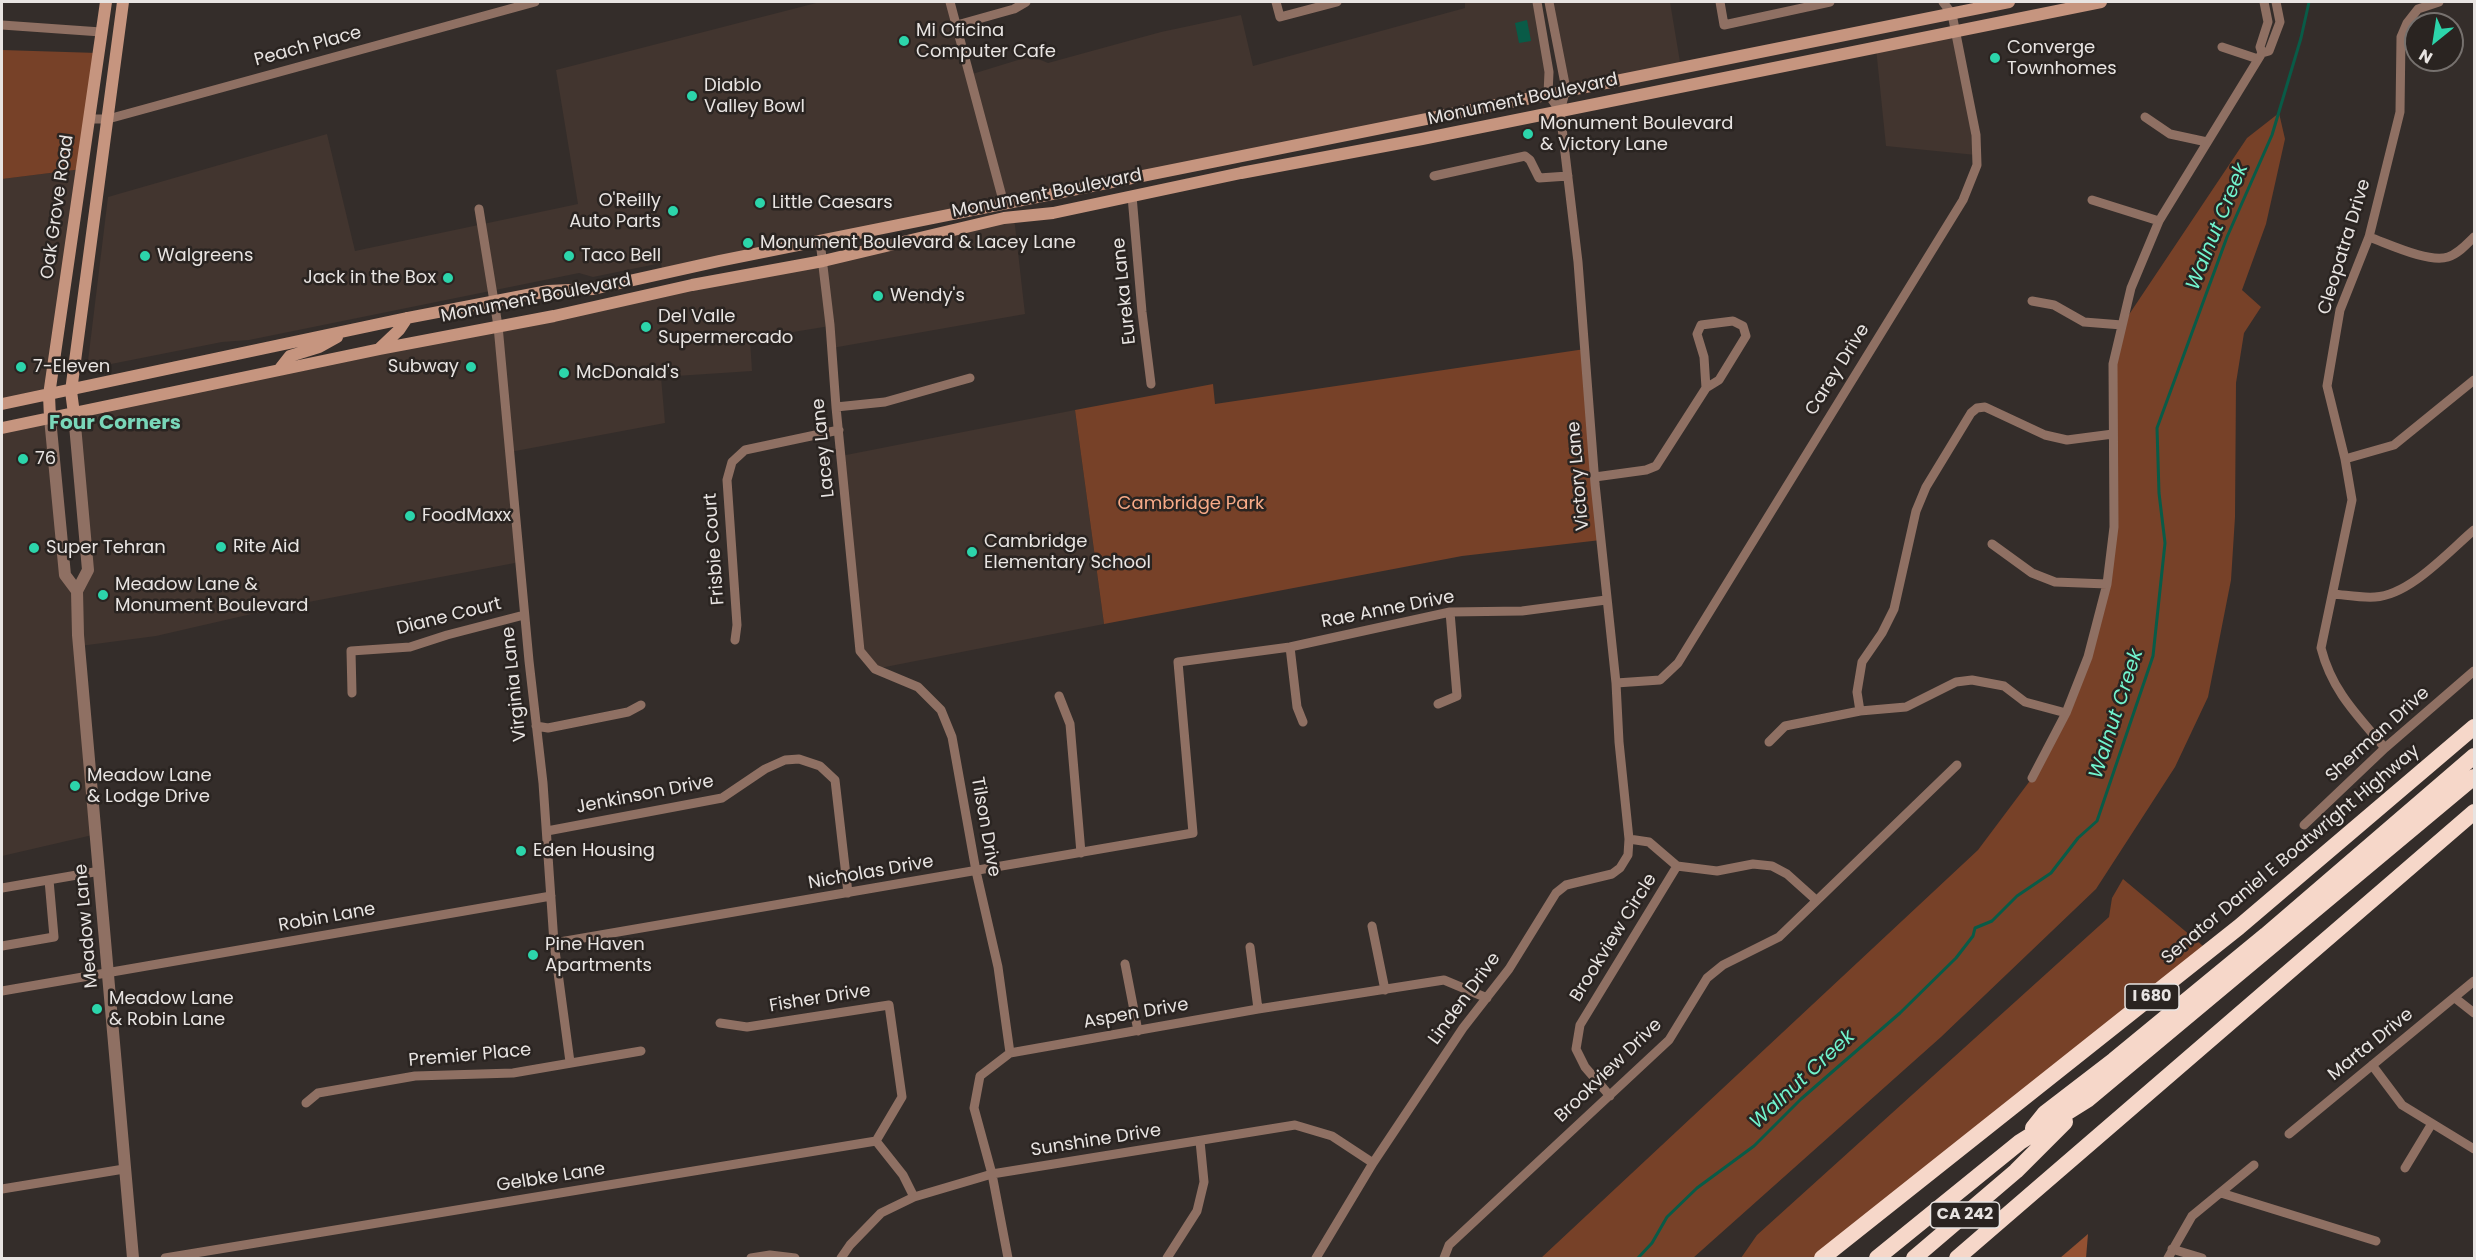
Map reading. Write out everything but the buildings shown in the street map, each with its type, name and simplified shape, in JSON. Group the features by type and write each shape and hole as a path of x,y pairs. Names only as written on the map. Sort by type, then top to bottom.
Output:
{"highway":[{"name":"Senator Daniel E Boatwright Highway","path":"1822,1258 2239,927 2475,727"},
{"name":"I 680","path":"2020,1142 2045,1113 2114,1060 2266,935 2475,756"},
{"name":"I 680","path":"1877,1258 2020,1142 2087,1100 2475,777"},
{"path":"1957,1258 2475,812"},
{"name":"CA 242","path":"1914,1258 2016,1171 2087,1100"},
{"path":"1973,1258 2020,1214 2053,1176"}],"main road":[{"name":"Oak Grove Road","path":"50,418 49,395 106,2"},
{"name":"Oak Grove Road","path":"74,414 71,391 123,2"},
{"name":"Monument Boulevard","path":"2,404 407,318 495,303 548,291 594,289 719,261 1566,89 2009,2"},
{"name":"Monument Boulevard","path":"2,428 380,348 554,316 692,285 823,261 1004,219 1053,213 2101,2"},
{"path":"380,348 399,330 407,318"},
{"path":"279,370 290,356 318,347 348,330"}],"street":[{"name":"Peach Place","path":"90,119 108,119 510,5 535,2"},
{"path":"950,2 1004,204"},
{"path":"957,25 1014,9 1026,2"},
{"path":"1276,2 1280,17 1337,2"},
{"path":"1537,2 1549,72 1548,94 1560,111"},
{"path":"1548,2 1566,89 1560,111"},
{"path":"1720,2 1724,25 1811,3 1830,2"},
{"path":"1943,2 1952,14"},
{"path":"2032,778 2066,713 2088,657 2107,585 2114,527 2113,364 2131,288 2159,221 2260,56 2260,47 2268,22 2264,2"},
{"path":"2222,47 2260,56 2270,51 2280,22 2276,2"},
{"name":"Cleopatra Drive","path":"2385,748 2339,693 2326,669 2321,648 2352,500 2345,459 2327,386 2340,310 2369,237 2400,112 2401,37 2407,23 2418,9 2439,2"},
{"name":"Carey Drive","path":"1616,683 1660,680 1678,663 1964,200 1977,165 1976,135 1952,14"},
{"path":"2,25 101,32"},
{"name":"Victory Lane","path":"1560,111 1579,270 1595,477 1629,839"},
{"path":"2145,117 2170,134 2207,142"},
{"path":"1434,176 1525,156 1530,160 1539,178 1568,176"},
{"name":"Eureka Lane","path":"1132,196 1151,384"},
{"path":"2092,200 2159,221"},
{"name":"Virginia Lane","path":"479,209 498,326 547,831 554,944 570,1062"},
{"path":"2369,237 2432,259 2446,258 2456,254 2475,237"},
{"name":"Lacey Lane","path":"820,242 860,651"},
{"path":"2032,301 2054,306 2084,322 2122,325"},
{"path":"1595,477 1646,470 1656,466 1706,388 1719,380 1743,343 1746,336 1745,330 1738,322 1701,325 1699,328 1697,334 1704,357 1706,388"},
{"path":"836,407 885,402 970,378"},
{"path":"2345,459 2394,445 2475,380"},
{"path":"1860,711 1857,692 1862,662 1882,633 1894,609 1916,511 1926,487 1971,413 1977,408 1984,407 2045,435 2067,440 2113,434"},
{"name":"Meadow Lane","path":"74,414 88,570 77,591 78,635 133,1258"},
{"name":"Meadow Lane","path":"50,418 65,575 77,591"},
{"name":"Frisbie Court","path":"735,640 737,625 727,480 732,462 745,450 839,430"},
{"path":"2333,594 2374,598 2390,594 2412,583 2475,530"},
{"path":"1992,544 2032,573 2055,582 2107,585"},
{"name":"Rae Anne Drive","path":"1193,833 1178,662 1290,647 1450,612 1522,611 1606,600"},
{"path":"1438,704 1457,696 1450,612"},
{"name":"Diane Court","path":"352,693 351,651 410,647 525,615"},
{"path":"1290,647 1297,707 1303,722"},
{"name":"Tilson Drive","path":"860,651 875,669 918,687 941,710 952,737 976,871 998,967 1010,1053"},
{"name":"Sherman Drive","path":"2304,825 2385,748 2475,670"},
{"path":"1769,742 1785,726 1860,711 1905,706 1956,681 1972,680 2004,686 2025,702 2066,713"},
{"path":"1059,696 1070,724 1081,853"},
{"path":"536,726 549,728 628,712 641,705"},
{"name":"Jenkinson Drive","path":"547,831 722,798 765,769 785,760 799,759 820,766 835,780 848,893"},
{"name":"Brookview Drive","path":"1444,1258 1449,1245 1669,1040 1707,978 1723,965 1779,937 1958,765"},
{"name":"Nicholas Drive","path":"554,944 1193,833"},
{"path":"1629,839 1649,842 1677,866"},
{"name":"Linden Drive","path":"1316,1258 1373,1163 1463,1028 1509,969 1556,893 1566,885 1612,874 1620,868 1628,855 1629,839"},
{"name":"Brookview Circle","path":"1610,1096 1585,1067 1576,1049 1580,1025 1677,866 1717,871 1753,864 1772,866 1787,874 1816,900"},
{"path":"2,888 100,871"},
{"path":"2,946 54,937 49,880"},
{"name":"Robin Lane","path":"2,991 551,896"},
{"path":"1372,926 1385,990"},
{"path":"1250,947 1258,1009"},
{"path":"1125,964 1138,1031"},
{"name":"Aspen Drive","path":"1008,1258 992,1174 974,1108 980,1076 1010,1053 1258,1009 1444,980 1486,998"},
{"name":"Marta Drive","path":"2289,1134 2475,981"},
{"path":"2455,998 2475,1013"},
{"name":"Fisher Drive","path":"720,1023 747,1027 889,1005 902,1097 876,1141"},
{"name":"Premier Place","path":"306,1103 318,1093 415,1076 513,1073 641,1051"},
{"path":"2372,1065 2402,1105 2475,1149"},
{"name":"Sunshine Drive","path":"841,1258 850,1245 881,1213 914,1197 992,1174 1295,1125 1332,1136 1373,1163"},
{"path":"2406,1168 2432,1125"},
{"path":"876,1141 903,1175 914,1197"},
{"name":"Gelbke Lane","path":"165,1258 876,1141"},
{"path":"1167,1258 1197,1211 1204,1182 1200,1141"},
{"path":"2202,1258 2170,1254 2192,1216 2254,1165"},
{"path":"2,1189 124,1169"},
{"path":"2221,1193 2376,1242"},
{"path":"751,1258 770,1255 795,1258"}],"shaded area":[{"path":"820,2 950,2 969,75 1031,56 1048,63 1161,32 1241,15 1253,66 1465,8 1465,2 1537,2 1548,94 663,274 661,263 593,277 579,273 249,340 222,342 101,366 93,366 88,361 108,197 327,134 355,251 578,204 556,70"},
{"path":"1670,2 1681,68 1566,89 1549,3"},
{"path":"1527,20 1531,41 1519,43 1515,23"},
{"path":"1955,31 1976,155 1886,146 1876,48"},
{"path":"82,169 49,395 2,404 2,179"},
{"path":"1014,217 1025,314 832,348 830,326 750,339 752,371 661,377 665,423 510,452 520,562 282,607 156,636 80,646 97,834 2,856 2,428 50,418 65,575 77,591 88,570 74,414"},
{"name":"Cambridge Elementary School","path":"1075,410 1104,624 875,669 860,651 841,456"},
{"path":"2088,1234 2086,1258 2060,1258"}],"green space":[{"path":"2,50 98,53 82,169 2,179"},
{"path":"2279,113 2285,139 2266,224 2242,290 2261,307 2244,333 2236,383 2235,517 2231,580 2208,697 2175,767 2096,889 1941,1037 1693,1258 1541,1258 1978,850 2032,778 2088,657 2114,527 2113,364 2122,325 2247,138"},
{"name":"Cambridge Park","path":"1585,349 1601,540 1462,556 1104,624 1075,410 1213,384 1215,404"},
{"path":"2123,879 2209,951 1822,1258 1741,1258 1757,1235 2109,917 2112,898"}],"waterway":[{"name":"Walnut Creek","path":"1638,1258 1652,1243 1667,1217 1697,1188 1754,1146 1801,1099 1900,1013 1956,958 1973,936 1975,928 1992,921 2017,896 2051,873 2078,838 2097,821 2153,656 2165,543 2159,493 2157,428 2227,237 2272,135 2301,38 2309,2"}],"place":[{"name":"Mi Oficina Computer Cafe","path":"904,41"},
{"name":"Converge Townhomes","path":"1995,58"},
{"name":"Diablo Valley Bowl","path":"692,96"},
{"name":"Monument Boulevard & Victory Lane","path":"1528,134"},
{"name":"Little Caesars","path":"760,203"},
{"name":"O'Reilly Auto Parts","path":"673,211"},
{"name":"Monument Boulevard & Lacey Lane","path":"748,243"},
{"name":"Walgreens","path":"145,256"},
{"name":"Taco Bell","path":"569,256"},
{"name":"Jack in the Box","path":"448,278"},
{"name":"Wendy's","path":"878,296"},
{"name":"Del Valle Supermercado","path":"646,327"},
{"name":"7-Eleven","path":"21,367"},
{"name":"Subway","path":"471,367"},
{"name":"McDonald's","path":"564,373"},
{"name":"76","path":"23,459"},
{"name":"FoodMaxx","path":"410,516"},
{"name":"Rite Aid","path":"221,547"},
{"name":"Super Tehran","path":"34,548"},
{"name":"Cambridge Elementary School","path":"972,552"},
{"name":"Meadow Lane & Monument Boulevard","path":"103,595"},
{"name":"Meadow Lane & Lodge Drive","path":"75,786"},
{"name":"Eden Housing","path":"521,851"},
{"name":"Pine Haven Apartments","path":"533,955"},
{"name":"Meadow Lane & Robin Lane","path":"97,1009"}],"district":[{"name":"Four Corners","path":"115,424"}]}
